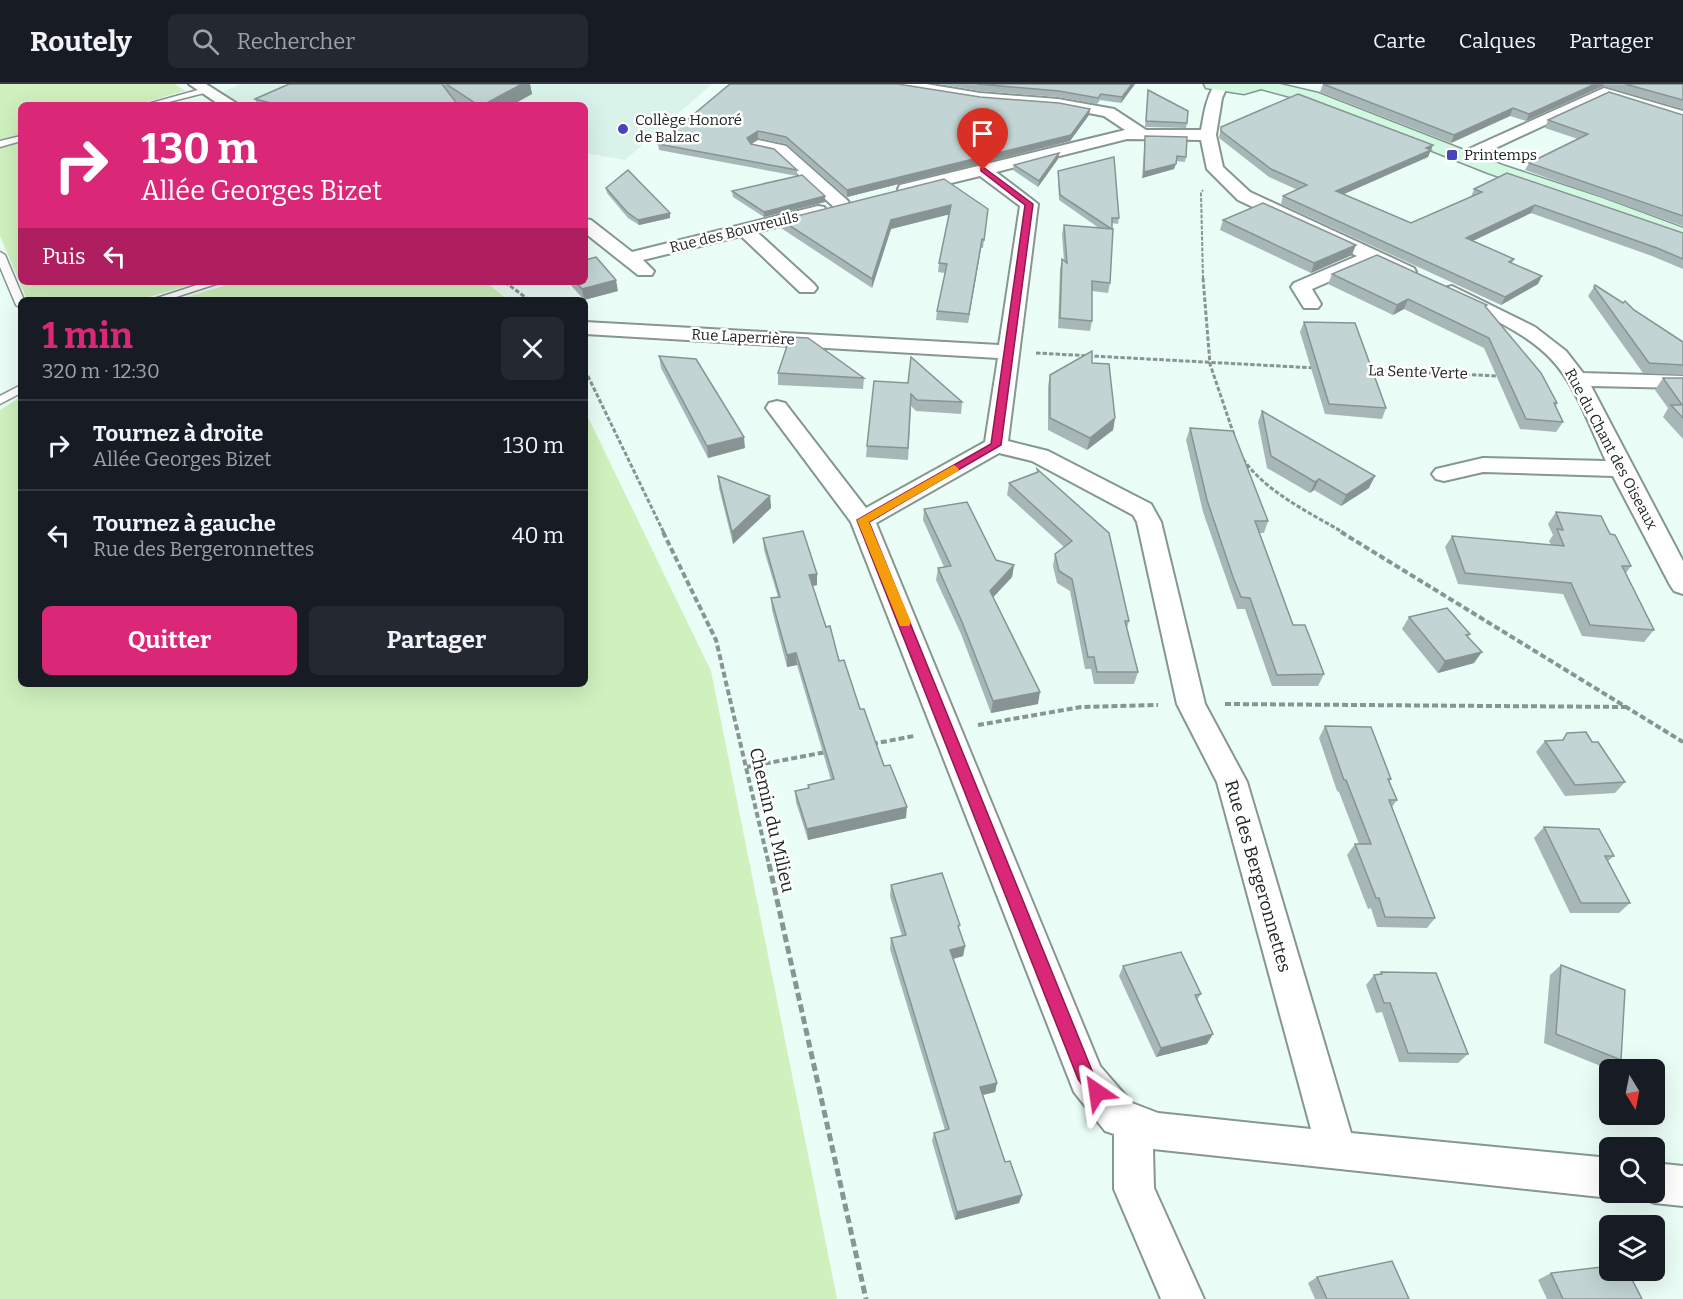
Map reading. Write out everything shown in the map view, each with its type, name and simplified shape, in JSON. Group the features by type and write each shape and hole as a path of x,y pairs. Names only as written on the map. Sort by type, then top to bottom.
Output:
{"main road":[{"path":"1216,86 1244,89 1260,84 1312,97 1495,168 1683,235"}],"street":[{"path":"898,84 980,97 1058,103 1109,112 1144,135"},
{"path":"199,86 226,102"},
{"path":"1215,169 1208,135 1216,86"},
{"path":"1466,156 1607,88 1683,116"},
{"path":"885,194 1127,134 1208,135"},
{"name":"Rue des Bouvreuils","path":"631,258 847,203 780,149 758,145"},
{"name":"Rue du Chant des Oiseaux","path":"1215,169 1244,196 1491,310 1528,331 1559,355 1577,379 1621,469 1671,540 1683,585"},
{"path":"863,520 996,445 1029,204 983,170"},
{"path":"588,226 646,272"},
{"path":"744,229 807,288"},
{"path":"1311,304 1301,287 1372,256"},
{"name":"Rue Laperrière","path":"588,328 1010,352"},
{"path":"1577,379 1683,382"},
{"path":"777,408 863,520 1087,1079 1119,1117 1158,1132 1599,1177"},
{"name":"Rue des Bergeronnettes","path":"996,445 1040,456 1142,510 1149,522 1191,704 1232,782 1337,1151"},
{"path":"1444,474 1483,465 1621,469"},
{"path":"1133,1123 1134,1189 1183,1299"},
{"path":"1665,1184 1683,1186"}],"lane":[{"path":"156,102 199,86"},
{"path":"0,144 18,139"},
{"path":"0,255 18,298"},
{"path":"166,297 207,285"},
{"path":"0,400 18,390"}],"path":[{"path":"1215,169 1201,193 1203,281 1210,364 1235,437"},
{"path":"510,285 525,297"},
{"path":"1010,352 1326,369"},
{"name":"La Sente Verte","path":"1361,370 1498,376"},
{"name":"Chemin du Milieu","path":"588,376 716,640 747,767 866,1299"},
{"path":"1242,458 1252,472 1282,495 1683,742"}],"shaded area":[{"name":"Collège Honoré de Balzac","path":"241,84 712,84 625,160 588,154 588,102 238,102 220,93"}],"green space":[{"path":"0,84 175,84 185,91 146,102 18,102 18,136 0,141"},
{"path":"18,142 18,279 0,236 0,147"},
{"path":"21,285 190,285 148,297 26,297"},
{"path":"227,285 490,285 504,297 187,297"},
{"path":"18,399 18,687 588,687 588,417 711,671 837,1299 0,1299 0,410"}],"building":[{"path":"289,84 442,84 456,102 266,102 255,99"},
{"path":"446,84 522,84 489,102 473,102"},
{"path":"730,84 898,84 980,97 1059,103 1090,109 1071,135 847,190 786,137 758,131 747,138 751,144 774,149 797,170 658,144"},
{"path":"977,84 1132,84 1122,97 1101,94 1098,98 1059,91"},
{"path":"1323,84 1595,84 1529,114 1513,108 1454,135"},
{"path":"1625,84 1683,84 1683,100"},
{"path":"1148,90 1188,111 1187,123 1146,121"},
{"path":"1609,92 1683,115 1683,216 1529,163 1588,134 1548,120"},
{"path":"1298,94 1433,145 1426,148 1431,150 1336,191 1411,223 1482,192 1474,189 1507,173 1683,233 1683,259 1535,205 1466,238 1514,259 1509,262 1542,276 1505,297 1283,196 1307,185 1271,169 1221,131 1221,127"},
{"path":"1145,136 1187,137 1186,157 1177,156 1176,164 1144,172"},
{"path":"1059,153 1039,181 1014,165"},
{"path":"1114,157 1119,218 1112,218 1112,229 1060,195 1058,171"},
{"path":"628,170 670,213 638,220 627,212 606,188"},
{"path":"802,175 825,196 764,212 732,191"},
{"path":"944,179 988,209 969,314 937,311 947,264 939,263 951,205 891,220 872,279 781,220"},
{"path":"1263,203 1356,245 1314,263 1223,220"},
{"path":"1064,225 1113,229 1110,283 1092,281 1092,321 1060,318 1062,259 1067,263"},
{"path":"1377,255 1487,305 1485,306 1541,373 1557,403 1554,403 1563,422 1526,419 1489,338 1408,299 1397,305 1332,274"},
{"path":"596,257 616,280 582,289 579,285 588,285 588,259"},
{"path":"1595,285 1623,303 1625,301 1634,310 1683,342 1683,365 1649,363 1594,287"},
{"path":"1304,322 1355,323 1386,408 1329,404"},
{"path":"790,337 808,338 864,378 778,373"},
{"path":"1092,351 1092,363 1109,364 1115,418 1090,438 1050,418 1050,375"},
{"path":"659,356 696,359 744,437 707,446"},
{"path":"911,357 962,402 917,400 911,394 908,448 867,446 874,381 908,383"},
{"path":"1663,378 1683,378 1683,418 1671,405 1682,405"},
{"path":"1262,411 1375,476 1346,495 1319,479 1315,482 1271,456"},
{"path":"1190,428 1233,431 1268,521 1255,521 1293,625 1305,625 1324,674 1277,675 1250,598 1241,597 1233,577 1207,500"},
{"path":"1037,469 1109,533 1129,621 1125,621 1138,672 1097,672 1094,657 1088,657 1072,579 1059,571 1055,554 1072,541 1009,483 1038,472"},
{"path":"718,476 770,496 732,532"},
{"path":"967,502 996,560 1014,565 990,591 1040,692 993,701 938,568 951,566 924,509"},
{"path":"1556,512 1601,516 1610,534 1615,535 1631,566 1622,566 1654,630 1590,625 1571,583 1465,573 1452,536 1564,546 1557,529 1563,530"},
{"path":"803,531 817,574 809,575 826,627 830,626 839,661 844,660 860,709 864,709 884,766 890,765 907,807 807,829 795,791 809,788 808,785 834,779 796,653 787,655 771,598 780,597 763,538"},
{"path":"1447,608 1470,634 1466,635 1482,652 1445,661 1409,617"},
{"path":"1325,726 1371,727 1397,800 1389,800 1435,918 1385,917 1355,844 1371,844 1346,780 1344,780"},
{"path":"1586,732 1592,742 1598,742 1625,782 1575,785 1545,741 1563,740 1567,733"},
{"path":"1544,827 1599,829 1614,856 1605,856 1630,903 1581,903"},
{"path":"942,873 965,946 950,950 997,1083 980,1087 1005,1162 1010,1161 1022,1195 957,1212 934,1133 949,1129 891,938 906,935 891,885"},
{"path":"1181,952 1201,994 1195,995 1213,1034 1161,1048 1123,966"},
{"path":"1561,965 1625,990 1621,1059 1556,1034"},
{"path":"1381,972 1436,973 1468,1054 1408,1053 1390,1003 1384,1003 1374,975 1382,974"},
{"path":"1392,1261 1409,1299 1327,1299 1317,1277"},
{"path":"1599,1267 1599,1281 1633,1281 1642,1299 1563,1299 1551,1273"}],"slow traffic":[{"path":"905,622 863,520 954,469"}],"place":[{"name":"Collège Honoré de Balzac","path":"623,129"},
{"name":"Printemps","path":"1452,155"}],"route":[{"path":"983,170 1029,204 996,445 863,520 1087,1079 1097,1092"}]}
